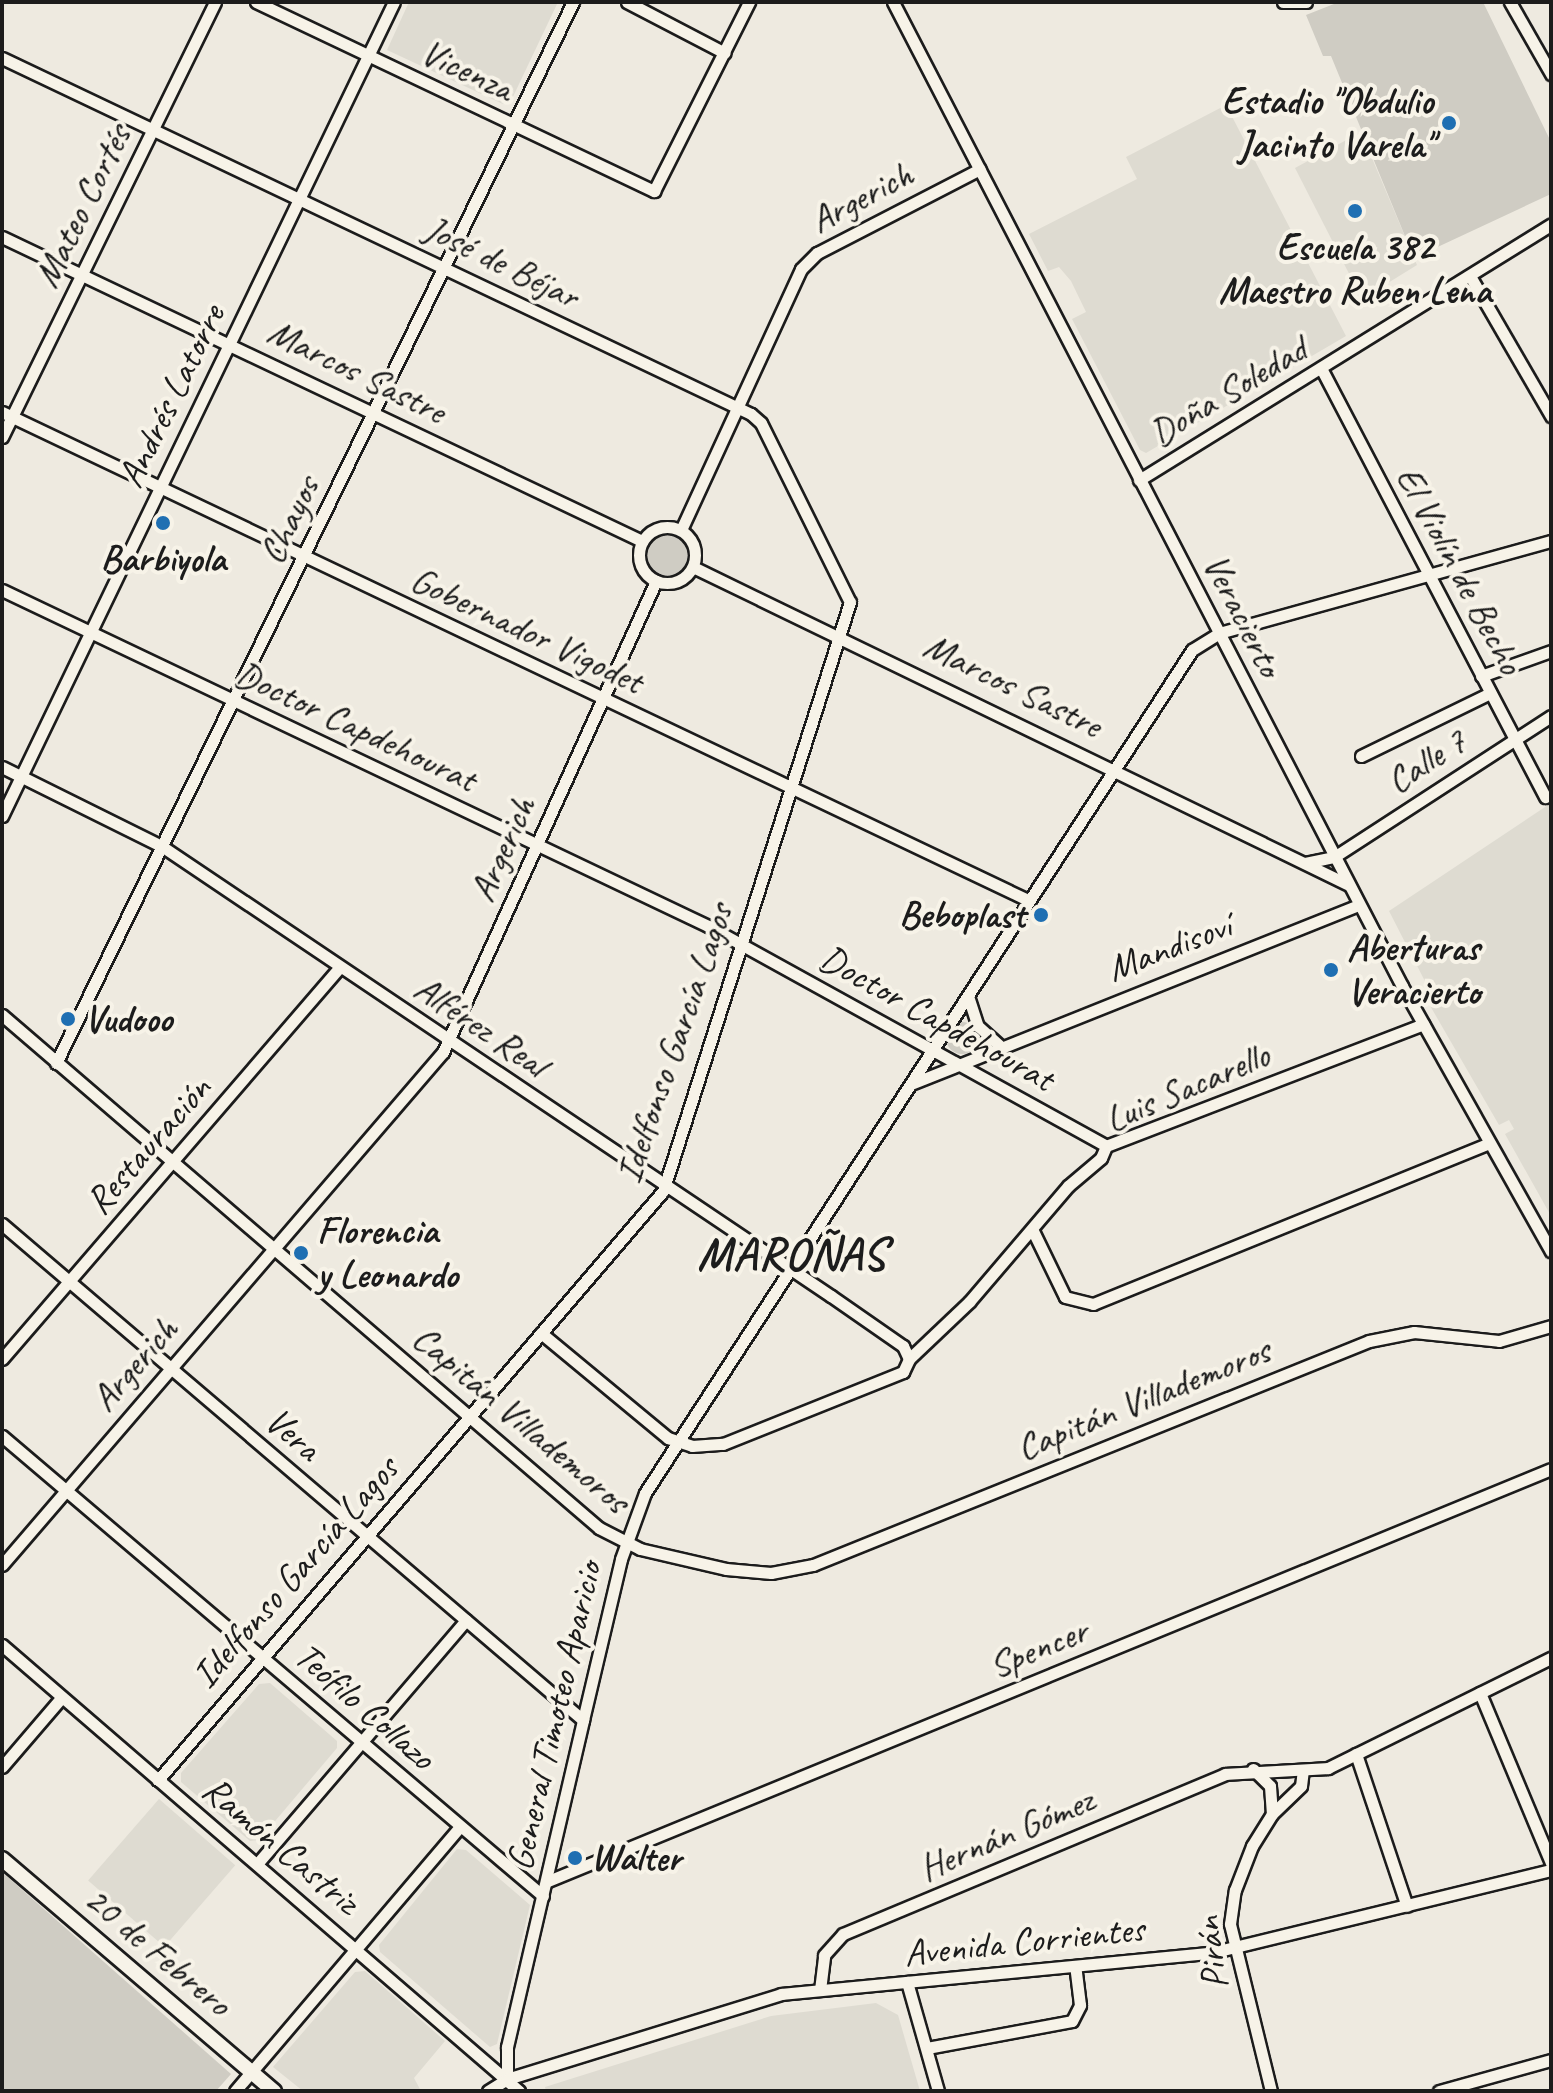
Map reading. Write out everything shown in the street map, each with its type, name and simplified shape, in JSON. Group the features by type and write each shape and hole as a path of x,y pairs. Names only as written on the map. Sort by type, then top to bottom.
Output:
{"main road":[{"name":"20 de Febrero","path":"2,1859 274,2091"}],"street":[{"name":"Mateo Cortés","path":"2,437 7,414 82,274 215,2"},
{"name":"Vicenza","path":"256,2 654,191 725,53"},
{"name":"Andrés Latorre","path":"2,816 394,2"},
{"name":"Chayos","path":"56,1063 573,2"},
{"path":"627,2 725,53 749,2"},
{"name":"Veracierto","path":"893,2 1359,905 1551,1251"},
{"path":"1285,4 1306,2"},
{"path":"1510,2 1551,74"},
{"name":"José de Béjar","path":"2,58 444,267 735,407 761,423 831,558 850,602 841,637"},
{"name":"Argerich","path":"681,530 795,277 811,258 980,169"},
{"name":"Doña Soledad","path":"1139,480 1322,370 1551,225"},
{"name":"Marcos Sastre","path":"2,237 642,541"},
{"path":"1470,276 1551,416"},
{"name":"El Violín de Becho","path":"1322,370 1545,797"},
{"name":"Gobernador Vigodet","path":"7,414 602,700 793,787 1028,900"},
{"path":"655,529 681,530 695,550 693,567 681,580 656,581 639,560 642,541 655,529"},
{"path":"1219,633 1551,541"},
{"name":"Marcos Sastre","path":"693,567 1114,768 1349,885"},
{"name":"Argerich","path":"2,1565 450,1040 656,581"},
{"name":"Doctor Capdehourat","path":"2,590 741,943 1106,1146"},
{"name":"General Timoteo Aparicio","path":"507,2079 507,2047 583,1720 625,1543 645,1493 1192,650 1219,633"},
{"name":"Idelfonso García Lagos","path":"158,1780 260,1656 471,1416 665,1185 841,637"},
{"path":"1481,676 1551,651"},
{"path":"1361,756 1490,693"},
{"name":"Calle 7","path":"1334,857 1551,716"},
{"name":"Alférez Real","path":"2,767 163,847 903,1346 909,1359"},
{"path":"1304,863 1334,857"},
{"name":"Mandisoví","path":"958,1064 999,1045 1359,905"},
{"name":"Restauración","path":"2,1359 339,968"},
{"path":"968,996 978,1026 999,1045"},
{"name":"Capitán Villademoros","path":"2,1015 599,1528 625,1543 749,1572 803,1568 1369,1341 1414,1332 1499,1341 1551,1326"},
{"name":"Luis Sacarello","path":"677,1442 723,1444 898,1376 909,1359 1033,1231 1106,1146 1423,1024"},
{"path":"910,1085 958,1064"},
{"path":"1033,1231 1065,1297 1093,1304 1490,1143"},
{"name":"Vera","path":"2,1224 583,1720"},
{"path":"541,1333 677,1442"},
{"name":"Teófilo Collazo","path":"2,1436 543,1896"},
{"name":"Spencer","path":"548,1881 1551,1469"},
{"path":"257,1864 466,1620"},
{"name":"Ramón Castriz","path":"2,1645 519,2091"},
{"name":"Hernán Gómez","path":"820,1990 824,1955 843,1934 1225,1774 1253,1769 1328,1768 1551,1658"},
{"path":"1480,1693 1551,1863"},
{"path":"2,1767 62,1697"},
{"path":"1356,1754 1407,1906"},
{"path":"1253,1769 1270,1786 1272,1814"},
{"name":"Pirán","path":"1271,2091 1232,1949 1235,1890 1252,1846 1272,1814 1301,1786 1303,1770"},
{"path":"235,2091 460,1827"},
{"name":"Avenida Corrientes","path":"507,2079 771,1997 1232,1949 1551,1870"},
{"path":"927,2048 1072,2021 1080,2005 1075,1966"},
{"path":"907,1982 938,2091"},
{"path":"1439,2091 1551,2060"},
{"path":"488,2091 507,2079"}],"shaded area":[{"path":"409,2 558,2 510,103 503,104 387,50"},
{"name":"Estadio \"Obdulio Jacinto Varela\"","path":"1339,2 1483,2 1551,142 1551,194 1414,258 1331,56 1323,56 1306,15"},
{"path":"1226,105 1346,336 1146,453 1140,450 1072,319 1086,312 1071,281 1059,267 1048,271 1029,234 1137,179 1126,157"},
{"name":"Escuela 382 Maestro Ruben Lena","path":"1361,132 1417,265 1362,299 1295,168"},
{"path":"667,531 683,538 690,554 683,570 667,577 651,570 644,554 651,538"},
{"path":"1551,803 1551,1216 1505,1134 1514,1129 1509,1120 1499,1125 1425,997 1431,993 1389,911"},
{"path":"962,1022 973,1027 978,1038 973,1049 962,1054 951,1049 946,1038 951,1027"},
{"path":"270,1683 337,1741 337,1748 259,1840 250,1841 181,1782 181,1773 259,1684"},
{"path":"159,1799 235,1865 164,1947 88,1881"},
{"path":"457,1849 466,1850 530,1905 497,2044 490,2047 380,1952 379,1945"},
{"path":"2,1872 231,2074 216,2091 2,2091"},
{"path":"365,1971 445,2041 414,2078 421,2091 303,2091 273,2067 355,1972"},
{"path":"876,2003 898,2015 920,2091 546,2091 545,2087 771,2016"}],"place":[{"name":"Estadio \"Obdulio Jacinto Varela\"","path":"1449,123"},
{"name":"Escuela 382 Maestro Ruben Lena","path":"1355,211"},
{"name":"Barbiyola","path":"163,523"},
{"name":"Beboplast","path":"1041,915"},
{"name":"Aberturas Veracierto","path":"1331,970"},
{"name":"Vudooo","path":"68,1019"},
{"name":"Florencia y Leonardo","path":"301,1253"},
{"name":"Walter","path":"575,1858"}],"district":[{"name":"MAROÑAS","path":"792,1254"}]}
